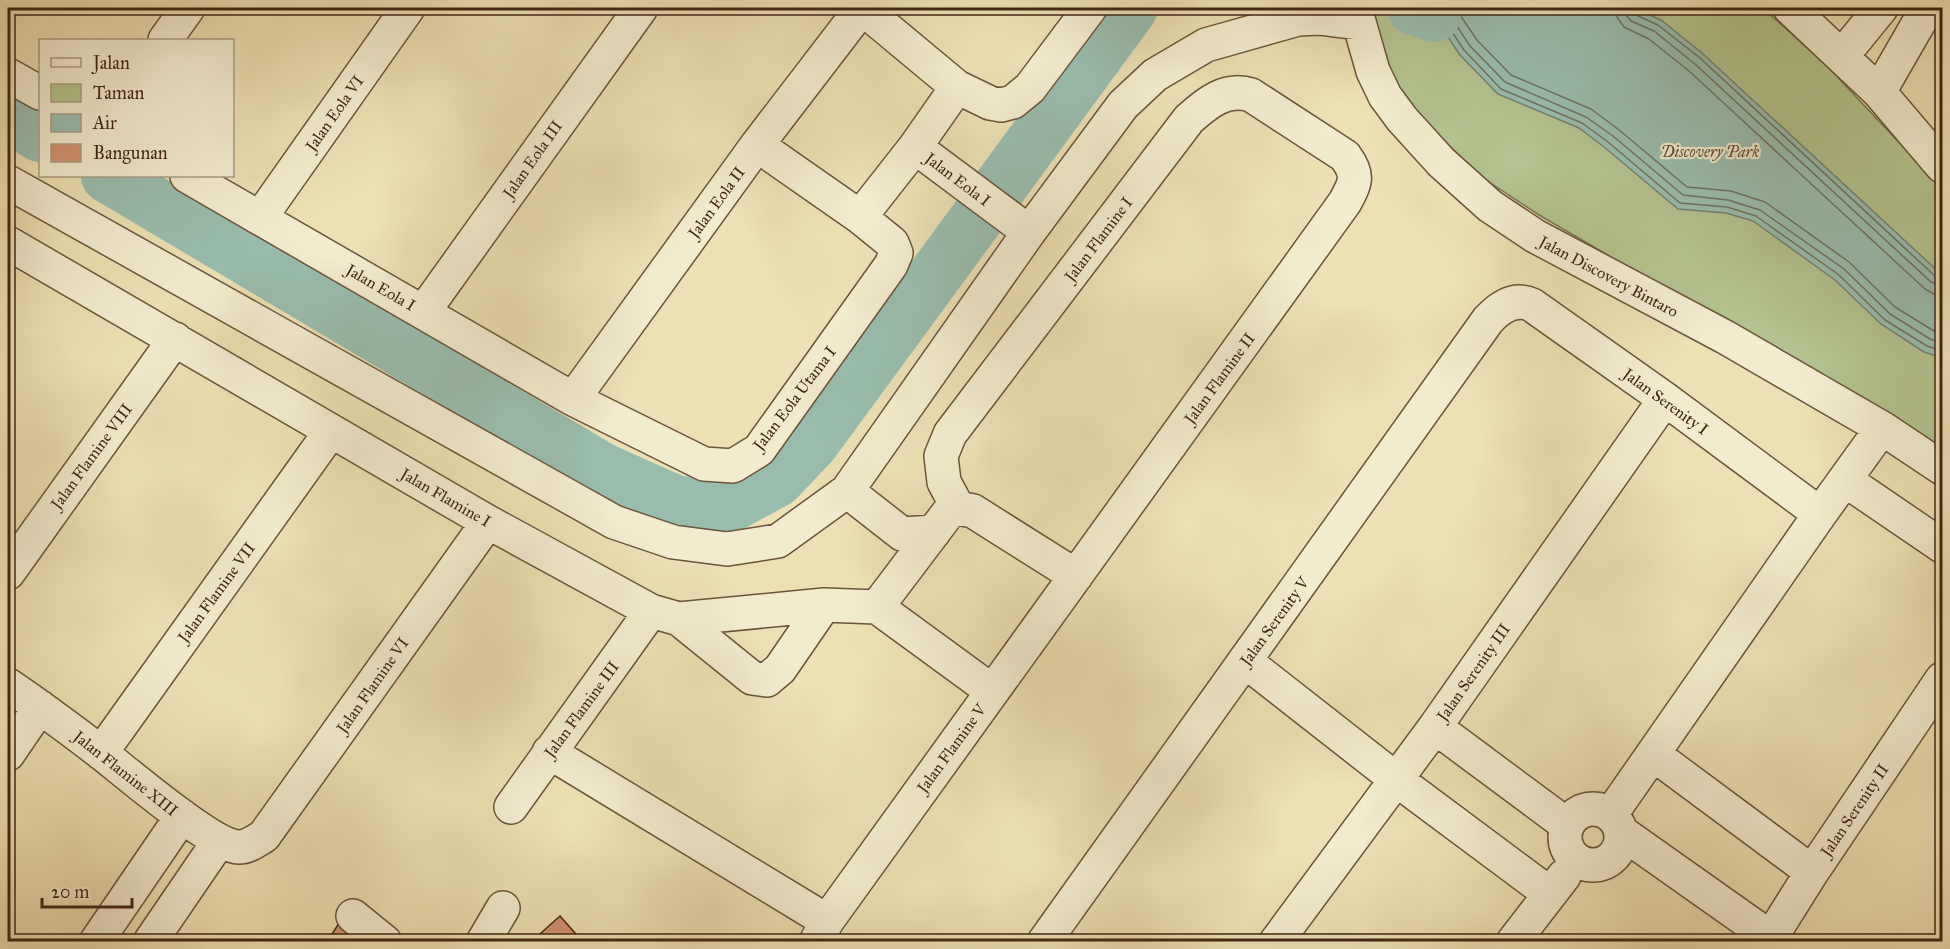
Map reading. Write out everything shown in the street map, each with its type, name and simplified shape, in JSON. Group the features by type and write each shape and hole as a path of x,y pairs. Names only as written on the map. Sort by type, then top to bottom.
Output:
{"street":[{"path":"166,39 188,8"},
{"name":"Jalan Eola VI","path":"260,218 408,8"},
{"name":"Jalan Eola III","path":"424,311 640,8"},
{"path":"862,8 957,87 990,103 1000,105 1013,102 1030,88 1090,8"},
{"name":"Jalan Eola II","path":"573,399 757,145 862,8"},
{"path":"1790,8 1879,92 1942,166"},
{"path":"1842,56 1881,8"},
{"path":"8,182 614,522 673,542 727,549 778,541 847,491 1021,226 1123,105 1155,75 1206,45 1298,19 1356,15"},
{"name":"Jalan Discovery Bintaro","path":"1356,15 1373,71 1385,96 1402,119 1441,162 1490,206 1535,236 1725,337 1882,428 1942,468"},
{"path":"1879,92 1922,18"},
{"path":"8,75 39,92"},
{"path":"915,147 957,87"},
{"name":"Jalan Flamine I","path":"958,508 944,482 941,456 950,434 1182,129 1203,106 1219,96 1237,92 1251,95 1341,152 1350,163 1356,177"},
{"path":"757,145 860,217"},
{"name":"Jalan Eola I","path":"860,217 915,147 1021,226"},
{"name":"Jalan Eola I","path":"190,177 573,399"},
{"name":"Jalan Flamine II","path":"1076,576 1346,202 1356,177"},
{"name":"Jalan Eola Utama I","path":"573,399 704,464 733,466 759,450 894,259 895,248 892,243 860,217"},
{"name":"Jalan Flamine I","path":"8,244 488,522 665,615"},
{"name":"Jalan Serenity I","path":"1508,305 1520,301 1532,305 1665,399 1820,514"},
{"name":"Jalan Serenity V","path":"1044,942 1488,320 1508,305"},
{"name":"Jalan Flamine VIII","path":"8,573 175,339"},
{"name":"Jalan Serenity III","path":"1276,942 1397,780 1665,399"},
{"path":"1769,940 1616,823 1602,809 1581,810 1573,816 1564,834 1569,853 1586,865 1598,865 1608,861 1616,853 1621,843 1616,823 1653,754 1882,428"},
{"name":"Jalan Flamine VII","path":"101,753 331,431"},
{"path":"1845,480 1942,546"},
{"path":"847,491 902,534 934,532"},
{"path":"877,607 948,513 958,508 974,511 1076,576"},
{"name":"Jalan Flamine VI","path":"150,942 235,843 264,836 488,522"},
{"path":"902,534 904,571"},
{"name":"Jalan Flamine V","path":"549,752 822,931 1076,576"},
{"path":"665,615 752,678 767,680 780,669 824,605"},
{"path":"665,615 824,605 877,607 992,691"},
{"name":"Jalan Flamine III","path":"511,807 549,752 665,615"},
{"path":"1245,661 1397,780 1550,894"},
{"name":"Jalan Serenity II","path":"1769,940 1942,679"},
{"name":"Jalan Flamine XIII","path":"8,685 182,816 235,843"},
{"path":"8,754 40,707"},
{"path":"1435,726 1567,825"},
{"path":"1653,754 1812,872"},
{"path":"96,942 182,816"},
{"path":"1513,942 1576,860"},
{"path":"483,942 503,908"},
{"path":"353,916 385,942"}],"green space":[{"name":"Discovery Park","path":"1374,8 1763,8 1827,66 1942,188 1942,456 1711,315 1539,215 1478,175 1398,93 1375,52 1372,16"}],"water":[{"path":"1436,8 1633,8 1661,20 1703,54 1942,275 1942,358 1924,352 1881,324 1835,280 1753,221 1726,213 1678,209 1579,128 1498,94 1459,54 1434,15"}],"building":[{"path":"560,916 583,942 531,942"},
{"path":"339,923 368,942 327,942"}],"waterway":[{"path":"110,177 603,470 677,503 733,504 777,480 812,443 1131,8"},
{"path":"1414,8 1434,15"},
{"path":"8,115 39,134"}]}
